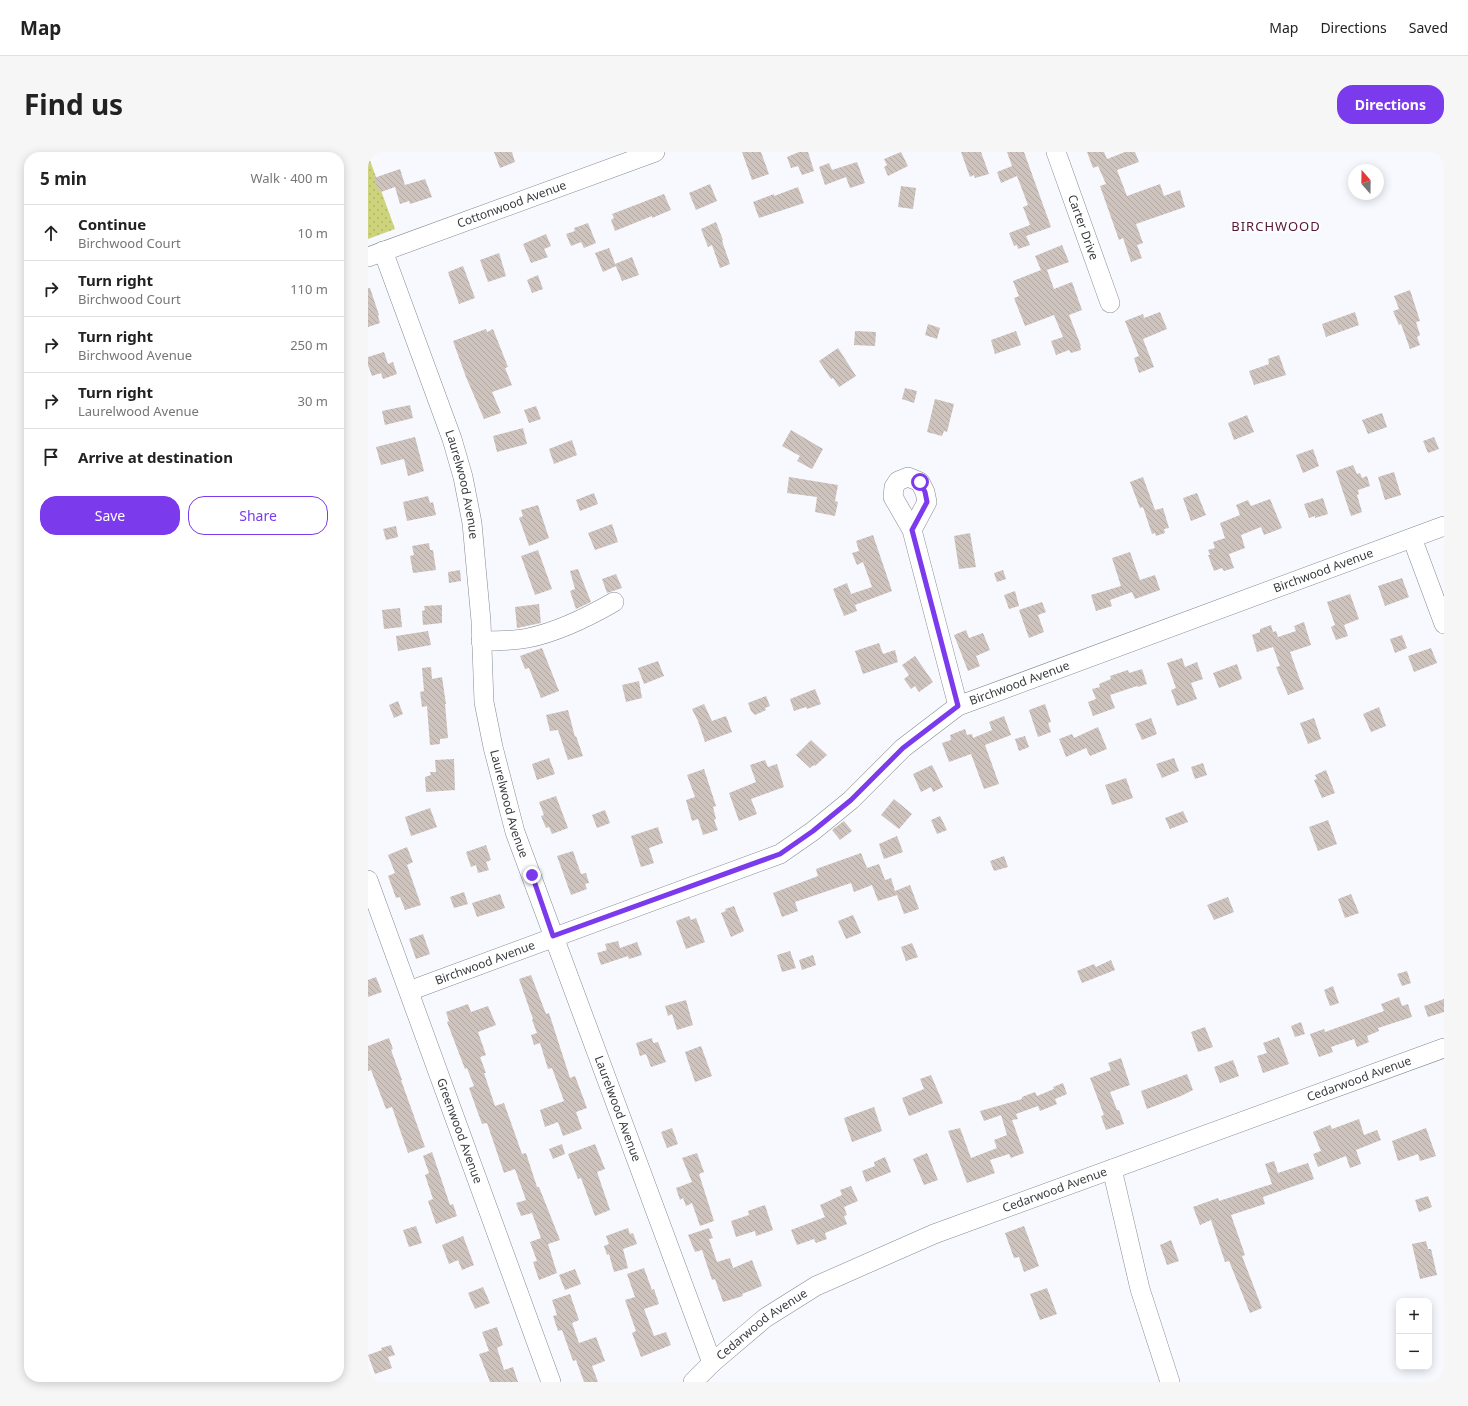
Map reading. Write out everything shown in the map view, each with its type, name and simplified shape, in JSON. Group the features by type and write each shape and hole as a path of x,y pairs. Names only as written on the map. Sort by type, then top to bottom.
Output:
{"street":[{"name":"Cottonwood Avenue","path":"375,254 655,152"},
{"name":"Carter Drive","path":"1056,152 1110,303"},
{"name":"Laurelwood Avenue","path":"375,254 452,439 463,477 472,523 481,621 484,702 493,747 515,832 712,1363"},
{"name":"Birchwood Avenue","path":"409,991 553,936 780,854 813,831 845,804 903,748 958,706 1444,526"},
{"path":"912,530 958,706"},
{"path":"1412,538 1444,624"},
{"path":"481,642 504,641 541,635 592,614 614,602"},
{"name":"Greenwood Avenue","path":"368,880 551,1382"},
{"name":"Cedarwood Avenue","path":"693,1382 712,1363 765,1318 816,1286 934,1234 1444,1048"},
{"path":"1112,1169 1140,1289 1170,1382"}],"green space":[{"path":"368,155 395,229 368,239"}],"building":[{"path":"494,152 512,152 515,162 500,168"},
{"path":"742,152 761,152 769,174 752,180"},
{"path":"799,152 808,152 814,171 802,175 798,166 791,168 787,157"},
{"path":"901,152 908,166 888,176 884,167 887,165 884,159"},
{"path":"961,152 981,152 989,174 975,178 974,175 970,177"},
{"path":"1007,152 1024,152 1051,227 1026,236 1030,245 1018,249 1017,245 1014,246 1009,233 1030,225 1023,207 1028,205 1017,176 1001,183 997,172 1012,166"},
{"path":"1087,152 1104,152 1107,159 1125,152 1135,152 1139,162 1117,170 1127,196 1160,184 1164,196 1180,190 1185,207 1136,224 1143,243 1137,245 1142,258 1131,262 1123,238 1119,240 1100,186 1106,184 1098,166 1093,168"},
{"path":"857,162 865,183 850,188 846,177 825,185 819,167 829,163 832,170"},
{"path":"400,169 405,185 425,179 432,197 410,204 409,201 400,204 395,187 381,192 380,189 378,190 374,178"},
{"path":"710,184 717,201 696,210 689,193"},
{"path":"901,186 916,188 913,209 898,207"},
{"path":"798,187 804,203 759,218 753,202"},
{"path":"664,194 671,210 615,231 611,220 614,218 612,214"},
{"path":"716,222 730,264 720,268 712,245 708,247 701,229"},
{"path":"588,223 596,243 584,248 581,242 571,246 566,234 575,231 574,228"},
{"path":"546,234 551,246 544,249 548,257 531,263 523,244"},
{"path":"1062,245 1069,262 1047,270 1054,289 1072,282 1082,310 1069,315 1081,346 1081,350 1071,353 1069,350 1056,355 1051,341 1063,337 1054,315 1025,326 1014,298 1019,296 1013,281 1041,270 1035,256"},
{"path":"609,248 616,266 603,272 595,253"},
{"path":"499,253 506,276 488,282 480,260"},
{"path":"632,257 639,275 622,281 615,264"},
{"path":"463,266 475,298 459,304 448,272"},
{"path":"538,275 543,289 532,293 527,280"},
{"path":"368,288 370,288 379,315 380,323 368,327"},
{"path":"1410,290 1420,321 1416,322 1420,335 1417,337 1420,345 1410,349 1401,324 1399,325 1393,311 1399,309 1394,296"},
{"path":"1160,312 1167,329 1143,339 1154,367 1139,373 1134,358 1139,356 1125,321 1143,314 1144,318"},
{"path":"1355,312 1359,325 1326,337 1322,324"},
{"path":"928,324 940,328 937,339 925,335"},
{"path":"486,329 487,332 493,329 508,367 505,368 512,385 492,392 501,413 484,419 466,377 453,341"},
{"path":"855,331 876,332 875,346 854,345"},
{"path":"1016,331 1021,345 995,354 991,340"},
{"path":"838,348 856,376 839,387 833,378 831,379 819,361"},
{"path":"384,352 388,364 393,362 397,374 383,379 381,373 372,376 368,365 368,357"},
{"path":"1279,355 1286,375 1254,385 1249,371 1269,364 1268,359"},
{"path":"905,388 917,391 914,403 902,399"},
{"path":"935,399 954,404 947,432 944,431 942,436 927,432"},
{"path":"410,405 413,418 385,425 382,411"},
{"path":"536,406 541,419 529,423 524,410"},
{"path":"1382,413 1387,427 1368,434 1362,420"},
{"path":"1247,415 1254,432 1234,440 1228,423"},
{"path":"523,428 527,444 497,452 493,436"},
{"path":"791,430 823,449 812,469 797,461 800,456 782,446"},
{"path":"415,437 424,471 408,476 404,459 381,465 376,447"},
{"path":"1434,437 1439,449 1428,453 1423,441"},
{"path":"572,440 577,455 554,464 549,449"},
{"path":"1313,449 1319,466 1303,473 1296,455"},
{"path":"1353,465 1357,474 1360,473 1362,478 1367,476 1370,486 1358,490 1359,494 1357,495 1362,512 1351,516 1336,471"},
{"path":"1394,472 1401,495 1385,500 1378,477"},
{"path":"789,477 838,485 835,501 838,502 835,516 815,512 817,497 787,493"},
{"path":"1143,477 1155,510 1163,508 1169,528 1164,529 1165,533 1156,536 1155,533 1152,534 1143,507 1140,508 1130,482"},
{"path":"594,493 598,504 580,511 576,500"},
{"path":"1197,493 1206,515 1191,521 1183,498"},
{"path":"428,496 430,503 433,502 436,515 407,521 403,502"},
{"path":"1323,498 1328,514 1315,518 1315,516 1309,518 1304,504"},
{"path":"1270,499 1282,528 1264,535 1261,527 1241,535 1245,548 1229,554 1234,568 1224,571 1222,568 1214,571 1208,555 1210,555 1208,550 1215,548 1213,542 1225,538 1220,523 1240,515 1236,505 1248,500 1251,506"},
{"path":"538,505 549,538 529,546 519,518 523,516 521,510"},
{"path":"612,524 618,542 595,550 588,533"},
{"path":"396,526 398,537 386,540 383,529"},
{"path":"970,533 976,567 959,569 954,536"},
{"path":"873,535 892,591 855,605 857,611 844,616 833,589 847,583 851,594 872,587 863,562 857,565 852,553 859,551 856,541"},
{"path":"429,543 430,550 433,550 436,570 413,573 410,556 414,555 412,546"},
{"path":"538,550 552,589 535,595 521,556"},
{"path":"1130,552 1140,580 1155,575 1160,590 1135,599 1132,592 1110,600 1112,606 1096,611 1091,595 1121,586 1112,558"},
{"path":"578,569 591,602 576,609 570,591 575,589 570,571"},
{"path":"460,570 461,581 449,583 448,572"},
{"path":"1003,570 1006,579 997,582 994,573"},
{"path":"616,574 622,588 607,593 602,579"},
{"path":"1402,578 1409,597 1385,606 1378,586"},
{"path":"1015,591 1019,606 1009,609 1004,595"},
{"path":"1350,594 1359,619 1344,625 1348,636 1336,640 1331,627 1335,625 1327,602"},
{"path":"1042,602 1046,612 1038,615 1044,632 1029,638 1019,610"},
{"path":"539,604 541,623 517,628 515,607"},
{"path":"442,605 442,623 423,625 422,611 425,610 424,606"},
{"path":"400,608 402,627 384,629 382,610"},
{"path":"1304,622 1311,645 1290,652 1304,689 1288,695 1276,667 1280,666 1273,647 1257,652 1252,635 1260,632 1260,629 1271,625 1273,632 1276,631 1278,637 1296,631 1294,626"},
{"path":"966,630 969,638 983,633 990,650 976,656 980,666 968,671 954,635"},
{"path":"428,631 431,645 398,651 396,636"},
{"path":"1402,635 1407,648 1395,653 1390,639"},
{"path":"879,643 883,654 895,650 898,662 863,674 855,651"},
{"path":"542,648 559,691 541,698 529,668 525,669 520,656"},
{"path":"1431,648 1437,663 1414,672 1408,656"},
{"path":"915,656 933,682 919,692 915,686 911,689 904,679 909,675 902,665"},
{"path":"1182,658 1185,667 1197,662 1203,679 1191,683 1197,699 1177,706 1171,690 1176,688 1167,663"},
{"path":"658,661 664,676 644,684 638,668"},
{"path":"1237,664 1242,679 1219,688 1213,673"},
{"path":"431,667 432,679 442,677 446,704 448,738 440,739 440,744 430,745 427,706 422,707 420,692 424,691 422,668"},
{"path":"1142,669 1147,684 1110,695 1115,708 1093,716 1088,702 1096,699 1092,689 1100,687 1099,684 1111,679 1110,676 1128,670 1129,673"},
{"path":"639,681 642,698 626,702 622,685"},
{"path":"815,689 821,704 807,709 806,707 794,711 790,699"},
{"path":"766,696 770,706 765,708 766,710 755,715 751,711 748,703"},
{"path":"398,701 403,714 394,718 389,705"},
{"path":"704,704 712,721 726,716 732,732 705,742 692,709"},
{"path":"1045,704 1051,722 1048,723 1051,732 1038,737 1029,710"},
{"path":"1379,707 1386,726 1371,732 1363,714"},
{"path":"568,710 575,737 576,736 583,756 568,760 558,730 550,731 546,715"},
{"path":"1004,716 1011,735 985,745 999,784 984,789 971,754 949,762 942,743 951,740 950,735 965,729 967,735 972,734 973,738 992,730 989,722"},
{"path":"1151,718 1157,734 1142,740 1135,724"},
{"path":"1314,718 1321,739 1308,744 1300,723"},
{"path":"1098,727 1107,749 1090,756 1086,748 1066,757 1059,739 1072,734 1074,738"},
{"path":"1025,736 1029,747 1019,751 1015,739"},
{"path":"811,740 827,755 815,766 814,765 810,768 796,755"},
{"path":"549,758 555,774 537,780 532,764"},
{"path":"1174,758 1179,771 1162,778 1156,764"},
{"path":"454,759 455,790 426,792 425,777 431,775 430,772 436,772 435,760"},
{"path":"765,760 768,767 777,764 784,787 751,799 757,814 739,821 729,793 756,782 750,765"},
{"path":"1203,763 1207,775 1195,779 1191,767"},
{"path":"932,765 943,787 933,792 931,787 921,792 913,774"},
{"path":"704,769 716,806 713,807 716,819 714,820 718,830 703,835 698,819 692,821 686,800 695,797 687,775"},
{"path":"1326,770 1335,793 1322,798 1314,780 1317,779 1315,775"},
{"path":"1126,778 1133,798 1112,805 1105,785"},
{"path":"556,796 568,828 552,834 549,827 546,828 541,816 544,815 539,802"},
{"path":"894,799 912,814 899,829 881,815"},
{"path":"430,808 437,827 411,836 405,817"},
{"path":"605,810 610,823 597,828 592,815"},
{"path":"1183,811 1188,822 1170,829 1165,818"},
{"path":"940,816 947,830 937,834 931,820"},
{"path":"1328,820 1337,844 1318,851 1309,827"},
{"path":"844,821 852,831 840,840 832,830"},
{"path":"658,827 663,843 649,848 654,863 641,867 631,836"},
{"path":"897,836 903,852 884,859 879,844"},
{"path":"486,845 491,860 486,862 489,870 478,873 476,865 471,867 466,852"},
{"path":"407,847 413,862 407,865 421,905 405,910 400,897 396,898 388,876 395,873 388,855"},
{"path":"573,851 581,874 586,873 589,883 585,884 587,889 571,895 557,856"},
{"path":"861,853 867,868 879,864 885,880 891,878 895,891 910,885 919,909 904,914 897,895 878,901 872,885 854,892 851,883 795,902 798,911 782,917 773,893 818,876 816,869"},
{"path":"1004,856 1008,867 994,871 990,861"},
{"path":"464,892 468,904 454,908 450,897"},
{"path":"500,894 505,908 477,917 472,903"},
{"path":"1351,894 1359,913 1345,918 1338,899"},
{"path":"1228,897 1234,912 1214,920 1207,905"},
{"path":"734,906 744,931 731,937 721,913 726,911 725,909"},
{"path":"853,915 861,933 846,939 838,921"},
{"path":"689,916 691,920 696,918 705,942 686,949 676,921"},
{"path":"423,934 430,954 416,959 409,939"},
{"path":"618,941 620,948 637,942 642,955 629,959 628,956 601,965 597,953 607,950 605,944"},
{"path":"912,943 918,957 906,961 901,947"},
{"path":"790,951 796,968 782,972 777,955"},
{"path":"813,955 816,965 802,970 799,960"},
{"path":"1111,960 1115,970 1082,983 1077,971 1094,964 1096,967"},
{"path":"1407,971 1411,983 1402,986 1397,974"},
{"path":"531,975 546,1014 549,1013 570,1078 575,1076 587,1108 576,1112 582,1129 563,1136 558,1122 545,1127 540,1110 564,1101 552,1068 548,1069 540,1043 534,1045 531,1035 537,1033 519,979"},
{"path":"376,977 382,992 368,997 368,980"},
{"path":"1333,986 1339,1003 1330,1006 1324,990"},
{"path":"1399,997 1402,1006 1408,1004 1412,1017 1378,1028 1379,1031 1367,1036 1369,1042 1357,1047 1354,1039 1331,1047 1333,1052 1319,1057 1310,1034 1324,1029 1325,1032 1384,1011 1381,1004"},
{"path":"1444,999 1444,1012 1428,1017 1424,1006"},
{"path":"686,1000 693,1025 677,1030 672,1014 668,1016 665,1006"},
{"path":"468,1004 471,1012 488,1006 496,1025 478,1032 486,1055 480,1057 486,1073 484,1073 495,1106 504,1103 522,1154 526,1153 537,1187 539,1187 560,1240 548,1244 557,1273 539,1280 533,1262 537,1261 530,1242 541,1238 532,1213 521,1216 516,1203 526,1200 515,1169 504,1173 487,1123 482,1124 469,1088 474,1086 467,1068 465,1069 447,1022 449,1021 446,1012"},
{"path":"1301,1022 1305,1034 1295,1037 1291,1026"},
{"path":"1205,1027 1213,1047 1198,1052 1191,1032"},
{"path":"1279,1037 1289,1064 1263,1073 1257,1056 1267,1053 1263,1043"},
{"path":"389,1038 393,1049 391,1050 425,1147 408,1153 392,1107 386,1109 371,1070 368,1071 368,1046"},
{"path":"652,1038 653,1043 658,1042 666,1062 651,1067 646,1054 640,1056 636,1043"},
{"path":"701,1046 712,1076 695,1082 685,1052"},
{"path":"1121,1058 1130,1085 1110,1092 1124,1124 1106,1130 1101,1116 1104,1115 1090,1078 1111,1070 1108,1063"},
{"path":"1233,1060 1239,1076 1220,1083 1214,1067"},
{"path":"1187,1074 1193,1090 1147,1109 1141,1091"},
{"path":"931,1075 943,1103 909,1116 902,1098 924,1089 920,1079"},
{"path":"1063,1083 1067,1094 1055,1099 1057,1104 1040,1111 1038,1106 1016,1114 1018,1119 1012,1120 1024,1153 1011,1158 1009,1154 990,1160 995,1173 967,1183 948,1131 960,1128 971,1158 997,1148 994,1140 1007,1135 1001,1115 984,1121 980,1111 1022,1099 1022,1097 1035,1092 1037,1096 1054,1089 1053,1087"},
{"path":"874,1107 882,1131 852,1142 844,1118"},
{"path":"1359,1119 1364,1135 1377,1130 1381,1140 1356,1150 1361,1164 1350,1168 1346,1156 1318,1167 1313,1154 1321,1151 1313,1132 1330,1125 1332,1129"},
{"path":"672,1128 678,1144 667,1148 661,1132"},
{"path":"1426,1128 1436,1156 1420,1161 1418,1154 1398,1161 1392,1141"},
{"path":"562,1144 565,1154 553,1159 549,1149"},
{"path":"595,1144 605,1169 597,1172 610,1210 595,1216 581,1178 578,1179 568,1154"},
{"path":"432,1152 450,1205 453,1204 457,1216 436,1224 428,1201 433,1199 425,1175 429,1173 423,1156"},
{"path":"697,1153 704,1172 699,1174 714,1221 700,1226 692,1203 686,1206 683,1198 680,1200 676,1188 692,1182 682,1158"},
{"path":"927,1153 938,1180 924,1185 913,1159"},
{"path":"885,1157 891,1172 866,1182 862,1171 875,1166 874,1162"},
{"path":"1274,1161 1278,1173 1308,1163 1314,1179 1263,1197 1265,1204 1231,1215 1245,1255 1242,1256 1262,1308 1250,1313 1229,1261 1225,1262 1211,1220 1200,1225 1193,1207 1218,1198 1219,1201 1272,1184 1265,1164"},
{"path":"851,1186 858,1201 844,1207 847,1215 844,1216 847,1224 825,1233 827,1239 816,1243 814,1239 797,1245 791,1230 825,1217 820,1205 842,1195 840,1190"},
{"path":"1428,1196 1432,1207 1419,1212 1415,1200"},
{"path":"765,1205 773,1230 756,1236 755,1231 736,1237 731,1221 749,1215 748,1211"},
{"path":"416,1226 422,1243 409,1247 403,1230"},
{"path":"1024,1226 1039,1266 1024,1272 1019,1257 1014,1258 1005,1233"},
{"path":"628,1228 630,1234 633,1233 637,1244 623,1249 628,1268 614,1272 609,1254 607,1255 604,1246 609,1244 606,1236"},
{"path":"709,1228 713,1238 709,1239 717,1262 730,1258 733,1268 752,1260 762,1286 742,1294 743,1296 723,1302 715,1279 712,1280 702,1250 695,1252 688,1235"},
{"path":"463,1236 474,1265 462,1270 458,1260 449,1264 442,1245"},
{"path":"1171,1240 1179,1261 1167,1265 1160,1245"},
{"path":"1426,1241 1428,1249 1431,1249 1437,1275 1420,1279 1412,1244"},
{"path":"644,1268 659,1304 644,1309 654,1336 666,1332 671,1345 641,1357 632,1333 636,1331 625,1300 635,1297 627,1274"},
{"path":"575,1269 581,1284 565,1290 559,1275"},
{"path":"483,1287 490,1303 475,1309 468,1293"},
{"path":"1047,1288 1057,1314 1040,1320 1030,1294"},
{"path":"570,1294 579,1320 572,1323 579,1343 596,1337 605,1361 592,1366 598,1382 584,1382 576,1360 573,1361 562,1330 558,1331 553,1316 557,1315 552,1300"},
{"path":"497,1327 503,1345 497,1348 504,1370 513,1367 518,1382 490,1382 479,1354 489,1351 482,1332"},
{"path":"391,1345 395,1355 388,1357 392,1368 375,1374 368,1355 382,1350 381,1348"}],"district":[{"name":"BIRCHWOOD","path":"1276,226"}],"route":[{"path":"532,875 553,936 780,854 813,831 851,800 903,748 958,706 912,530 927,502 925,492 920,482"}]}
